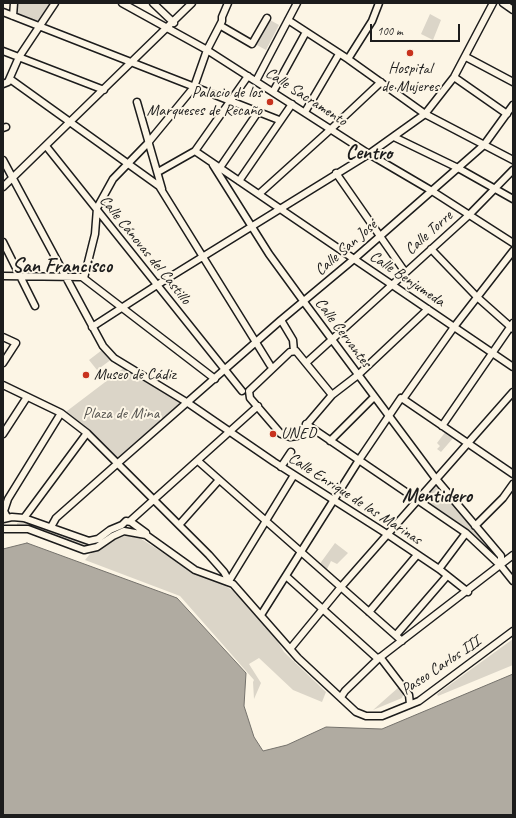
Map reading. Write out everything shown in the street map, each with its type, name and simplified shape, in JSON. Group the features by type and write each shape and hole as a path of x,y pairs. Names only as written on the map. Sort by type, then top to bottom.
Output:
{"street":[{"path":"13,16 14,3"},
{"path":"3,84 8,82 10,79 19,57 55,3"},
{"name":"Calle Sacramento","path":"122,3 207,50 369,154 432,191 513,243"},
{"path":"153,3 174,23"},
{"path":"3,187 169,28 192,3"},
{"path":"84,278 95,234 97,208 113,179 147,144 194,87 207,50 221,26 222,17 228,3"},
{"path":"256,81 297,3"},
{"path":"348,59 372,21 378,3"},
{"path":"92,327 251,226 369,154 425,114 454,77 466,57 493,3"},
{"path":"503,3 513,10"},
{"path":"3,12 279,120"},
{"path":"221,26 252,44 267,18"},
{"path":"288,20 348,59 425,114 513,160"},
{"path":"273,92 306,32"},
{"path":"3,51 104,90"},
{"path":"305,112 340,54"},
{"path":"466,57 513,82"},
{"path":"158,172 195,151 248,76"},
{"path":"454,77 507,114"},
{"path":"10,79 159,186 270,365"},
{"path":"258,194 331,130 381,82"},
{"path":"137,102 147,144 158,172 162,191"},
{"path":"239,181 279,120 292,104"},
{"name":"Calle San José","path":"188,403 280,320 304,302 484,145 513,105"},
{"path":"219,169 258,112"},
{"path":"394,137 458,168 513,199"},
{"name":"Calle Cánovas del Castillo","path":"46,146 242,391"},
{"name":"Calle Benjumeda","path":"195,151 213,165 392,284 513,367"},
{"path":"3,160 103,346 114,358 188,403 56,518 51,527"},
{"name":"Calle Cervantes","path":"213,165 251,226 304,302 436,479 501,556 501,566"},
{"name":"Calle Torre","path":"306,362 469,215 513,170"},
{"path":"222,179 227,173"},
{"path":"336,173 405,272"},
{"path":"3,242 35,306"},
{"path":"431,249 477,297 512,327 492,353 442,426"},
{"path":"261,615 300,551 389,416 402,398 403,399 454,327 513,251"},
{"path":"3,276 80,276 215,379"},
{"path":"294,351 290,352 250,388 250,398 281,434 286,436 297,436 332,394 358,375 428,309"},
{"path":"280,320 293,340 294,351"},
{"path":"3,337 16,343 3,363"},
{"path":"294,351 296,351 306,362 332,394"},
{"path":"3,385 63,414 87,432 224,572 229,581 290,649 341,697 345,691 379,658 468,592 513,555"},
{"path":"290,649 341,587 513,392"},
{"path":"3,434 27,397"},
{"path":"330,441 374,397"},
{"path":"403,399 513,474"},
{"name":"Calle Enrique de las Marinas","path":"188,403 281,467 387,534 439,569 468,592"},
{"path":"131,523 258,406"},
{"path":"63,414 8,499 4,517 24,518 94,541 110,530 133,529 131,523"},
{"path":"306,424 466,533 501,566 513,581"},
{"path":"24,518 87,432"},
{"path":"281,467 291,452"},
{"path":"198,461 402,641"},
{"path":"229,581 294,475"},
{"path":"179,525 219,480"},
{"path":"475,526 503,498 513,484"},
{"path":"126,529 125,522 131,523 143,530 146,535"},
{"path":"3,529 28,529 84,550 97,547 126,529 146,535 195,570 229,581"},
{"path":"439,569 466,533"},
{"path":"369,612 417,555"},
{"path":"286,576 379,658 409,695 410,704"},
{"path":"396,636 447,576"},
{"name":"Paseo Carlos III","path":"341,697 356,712 366,716 376,717 410,704 429,693 513,631"}],"green space":[{"path":"12,3 58,3 42,25 10,17"},
{"path":"430,14 441,20 433,40 421,34"},
{"path":"270,20 279,25 266,50 255,44"},
{"path":"102,350 112,359 97,370 89,360"},
{"name":"Plaza de Mina","path":"125,367 188,403 118,463 64,415 67,411"},
{"path":"446,431 454,437 441,452 437,449 440,446 437,443"},
{"path":"436,479 501,556 501,566 466,533 418,500"},
{"path":"25,522 43,527 84,543 91,544 117,530 97,545 83,549 17,526 17,523"},
{"path":"132,533 196,574 220,582 233,591 272,632 284,652 326,692 322,702 293,690 259,658 249,664 261,683 254,699 254,680 180,596 85,560 90,554 120,535"},
{"path":"335,543 348,553 337,564 331,561 326,571 319,565"},
{"path":"513,639 513,665 438,696 437,694"},
{"path":"399,687 404,693 402,698 373,710"}],"shaded area":[{"path":"27,543 177,598 246,673 244,706 254,737 263,751 287,745 326,727 382,729 513,674 513,815 3,815 3,549"}],"place":[{"name":"Hospital de Mujeres","path":"410,53"},
{"name":"Palacio de los Marqueses de Recaño","path":"270,102"},
{"name":"Museo de Cádiz","path":"86,375"},
{"name":"UNED","path":"273,434"}],"district":[{"name":"Centro","path":"369,154"},
{"name":"San Francisco","path":"62,267"},
{"name":"Mentidero","path":"437,497"}]}
